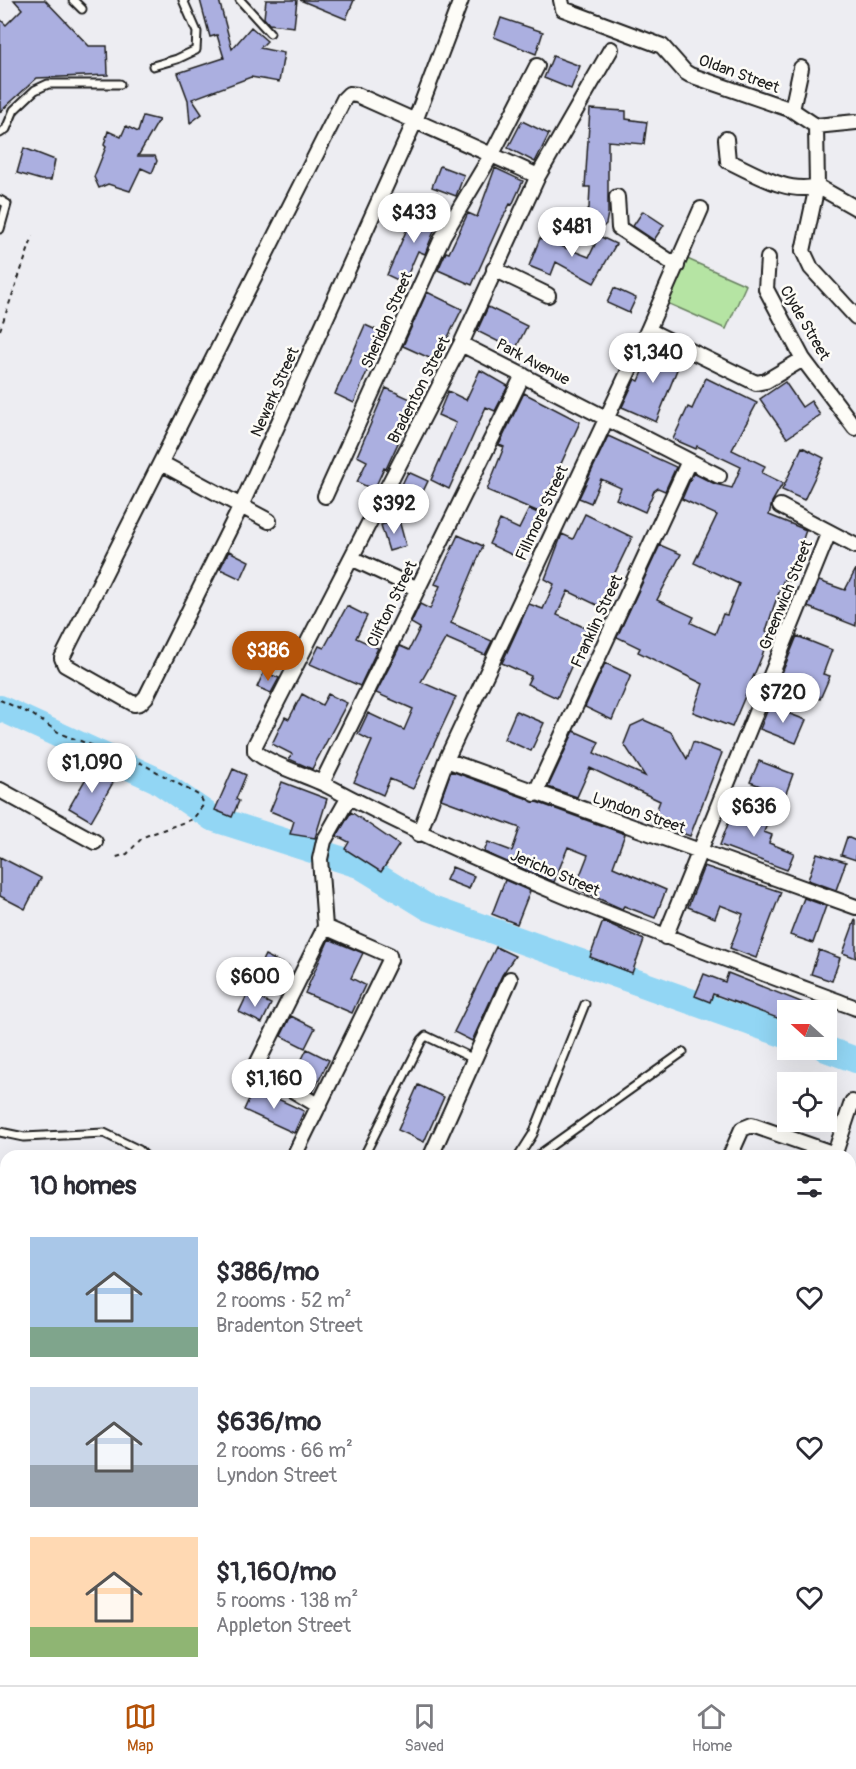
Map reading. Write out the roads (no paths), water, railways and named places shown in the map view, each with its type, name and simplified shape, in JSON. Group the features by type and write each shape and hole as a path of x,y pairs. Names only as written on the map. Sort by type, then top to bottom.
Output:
{"street":[{"name":"Newark Street","path":"161,463 62,657 65,665 134,704 140,703 146,697 241,506 415,121 460,0"},
{"name":"Oldan Street","path":"561,0 563,9 667,49 685,72 792,110 816,126"},
{"name":"Bradenton Street","path":"255,745 461,344 538,176 611,49"},
{"name":"Sheridan Street","path":"325,496 443,236 492,154 537,66"},
{"path":"792,110 801,68"},
{"path":"269,520 161,463 344,99 349,94 357,95 538,176"},
{"path":"856,122 816,126 817,186 803,251 811,268 856,317"},
{"path":"726,139 728,161 789,187 803,190 817,186 856,208"},
{"path":"617,197 620,228 677,266"},
{"name":"Fillmore Street","path":"419,834 446,760 604,419 648,330 701,208"},
{"name":"Clyde Street","path":"768,258 766,289 804,359 855,428"},
{"path":"495,269 548,296"},
{"path":"648,330 756,383 766,381 804,359"},
{"name":"Park Avenue","path":"461,344 719,476"},
{"name":"Clifton Street","path":"322,783 523,375"},
{"name":"Franklin Street","path":"535,794 689,461"},
{"path":"780,506 856,546"},
{"name":"Greenwich Street","path":"666,937 829,532"},
{"path":"351,558 418,589"},
{"name":"Jericho Street","path":"255,745 258,755 322,783 419,834 666,937 856,1008"},
{"name":"Lyndon Street","path":"446,760 535,794 856,907"},
{"path":"3,793 95,842"},
{"path":"319,1106 256,1066 325,927 320,859 324,841 349,797"},
{"path":"297,1150 390,960 389,955 325,927"},
{"path":"434,1150 510,979"},
{"path":"837,1150 852,1102"},
{"path":"733,1150 742,1128 752,1125 821,1150"}],"lane":[{"path":"73,0 82,9"},
{"path":"153,66 177,59 196,50 197,32 183,0"},
{"path":"240,0 270,33"},
{"path":"0,133 6,129 14,110 35,90 48,84 120,84"},
{"path":"0,200 7,204 0,229"},
{"path":"523,1150 533,1134 585,1004"},
{"path":"367,1150 426,1036 474,1059"},
{"path":"545,1150 683,1052"},
{"path":"0,1132 24,1137 104,1133 139,1150"}],"waterway":[{"path":"0,708 157,780 212,818 359,865 429,908 777,1032"},
{"path":"837,1053 856,1060"}]}
